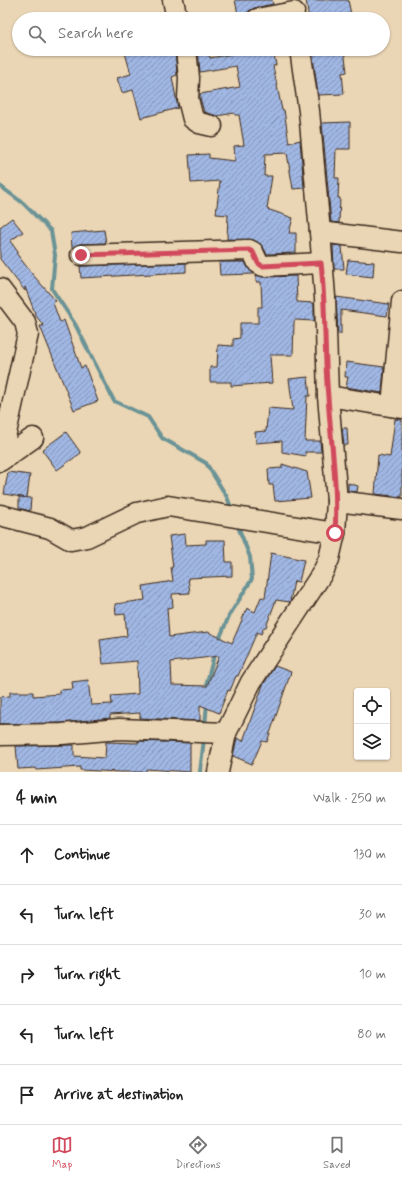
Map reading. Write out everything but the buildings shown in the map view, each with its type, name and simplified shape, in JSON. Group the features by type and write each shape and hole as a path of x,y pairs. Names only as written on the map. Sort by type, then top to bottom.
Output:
{"street":[{"path":"173,0 176,12"},
{"path":"187,56 189,78 188,98 193,119 199,123 212,126"},
{"path":"218,772 211,732 251,682 323,572 329,559 335,533 337,501 328,396 325,297 309,111 301,56"},
{"path":"320,232 402,242"},
{"path":"81,255 249,250 253,252 258,263 262,266 321,263"},
{"path":"0,289 25,322 28,334 0,461"},
{"path":"328,396 397,407 402,301"},
{"path":"0,461 33,438"},
{"path":"337,501 402,509"},
{"path":"0,515 50,528 71,540 87,537 137,513 168,506 335,533"},
{"path":"0,735 62,734 119,728 211,732"}],"waterway":[{"path":"0,186 23,203 51,231 55,255 52,289 75,324 114,401 148,417 162,438 206,463 227,497 232,510"},
{"path":"218,642 229,616 252,579 250,557 237,524"},
{"path":"208,690 207,682 215,652"},
{"path":"205,726 207,703"},
{"path":"200,772 204,739"}],"route":[{"path":"81,255 252,250 260,266 321,263 325,297 328,396 337,501 335,533"}]}
